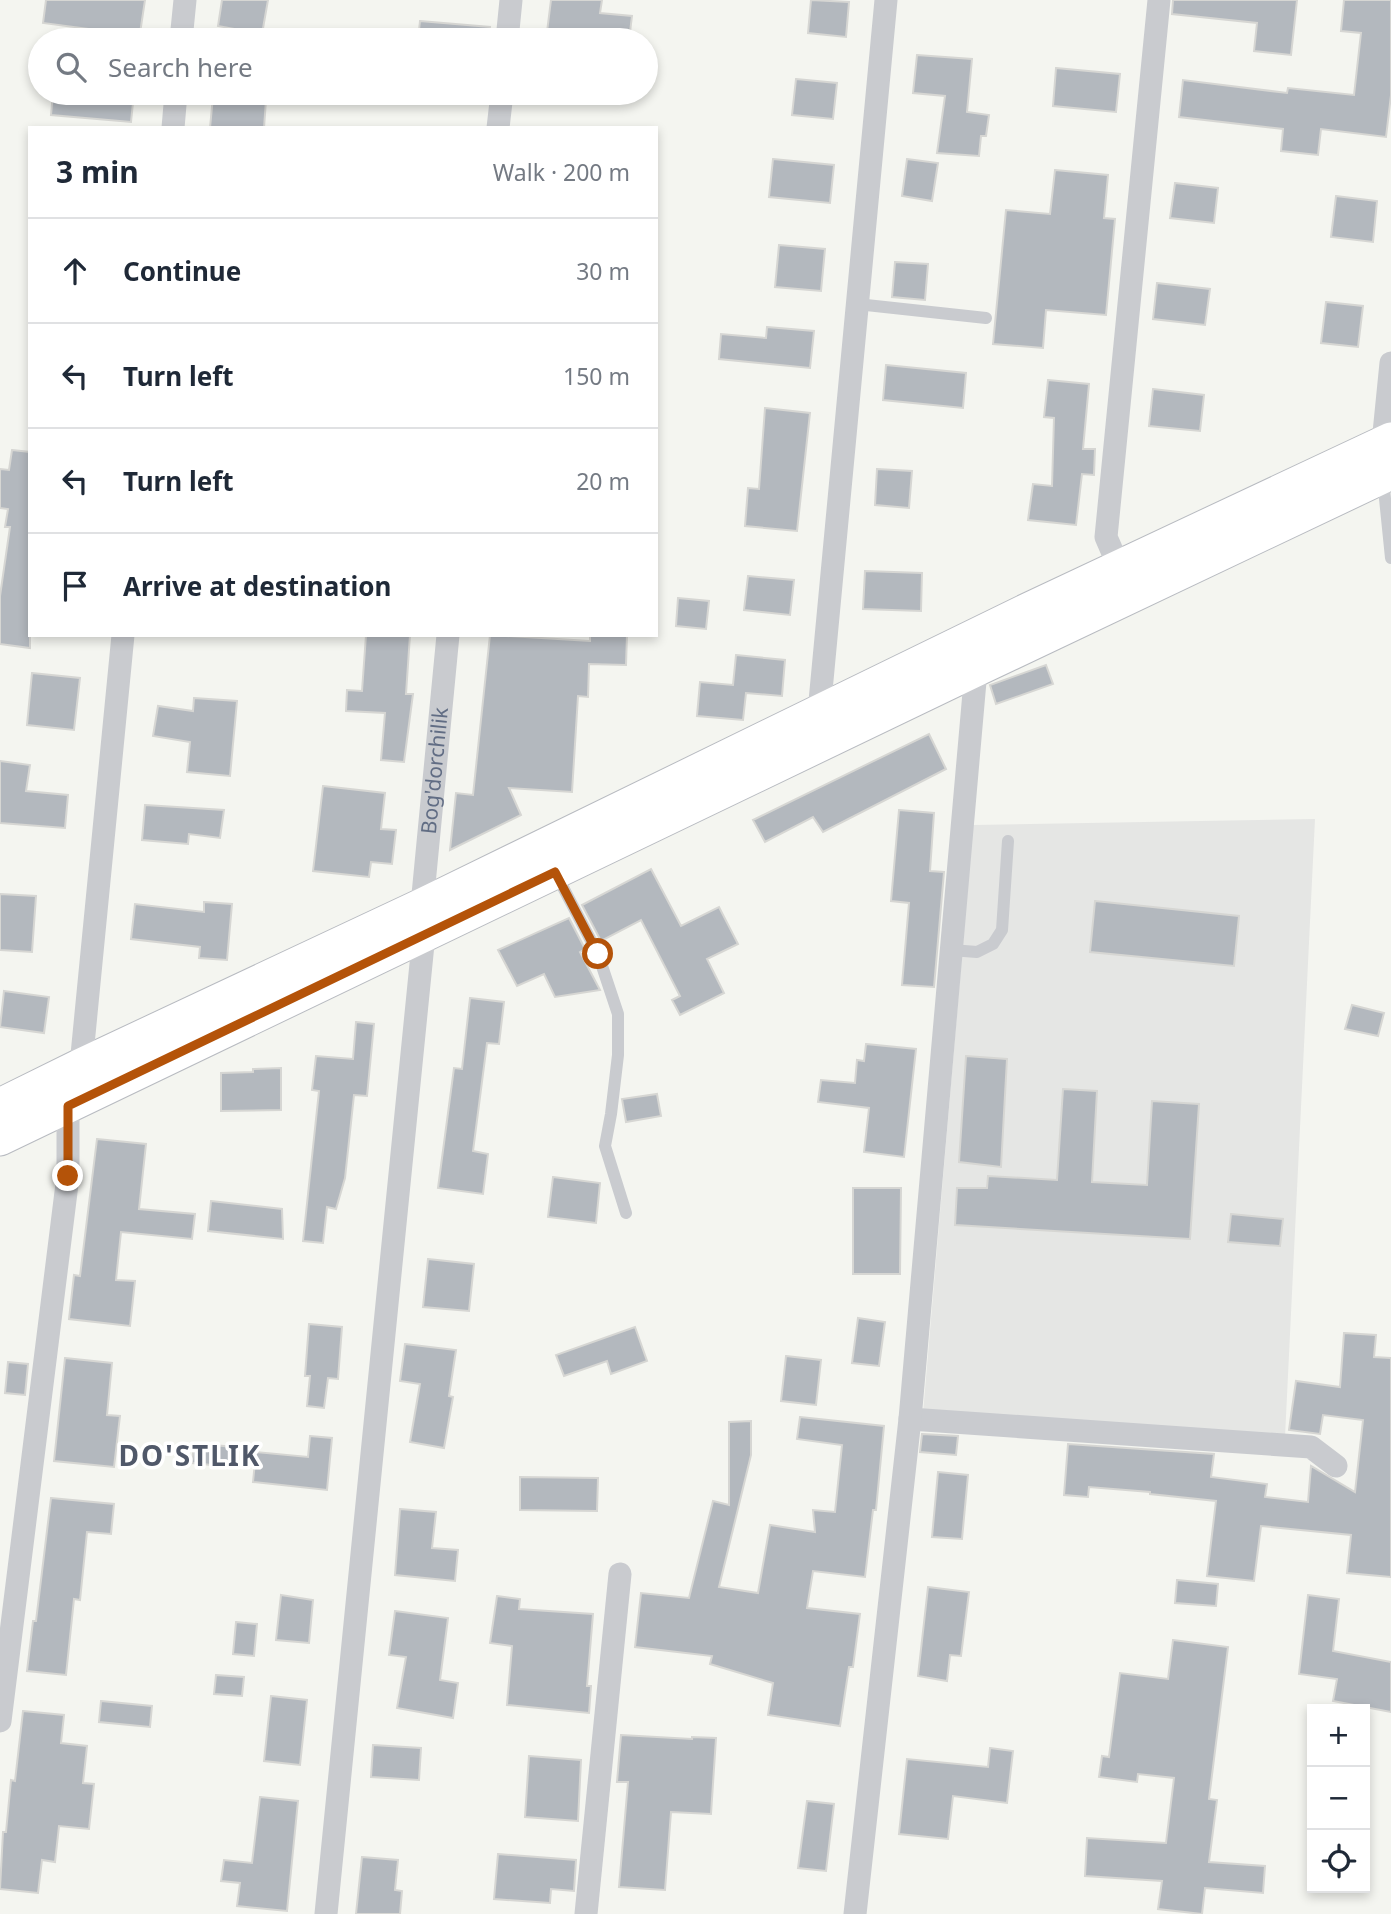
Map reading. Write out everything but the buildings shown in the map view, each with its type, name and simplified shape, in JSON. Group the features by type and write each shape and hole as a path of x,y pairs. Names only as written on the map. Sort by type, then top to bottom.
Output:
{"main road":[{"path":"0,1139 68,1106 819,712 1119,567 1387,458"},
{"path":"0,1105 81,1065 423,920 555,872 976,670 1387,458"}],"street":[{"path":"182,28 185,0"},
{"path":"508,28 511,0"},
{"path":"819,712 886,0"},
{"path":"1119,567 1106,537 1159,0"},
{"path":"173,126 175,105"},
{"path":"498,126 501,105"},
{"path":"1387,458 1391,363"},
{"path":"81,1065 123,637"},
{"name":"Bog'dorchilik","path":"326,1914 423,920 448,637"},
{"path":"855,1914 910,1419 976,670"},
{"path":"0,1721 68,1176 68,1106"},
{"path":"910,1419 1311,1447 1336,1466"},
{"path":"586,1914 620,1574"}],"lane":[{"path":"857,304 986,318"},
{"path":"1387,458 1391,558"},
{"path":"951,950 978,952 993,944 1002,930 1008,841"},
{"path":"555,872 598,954 618,1014 618,1055 605,1146 626,1213"}],"shaded area":[{"path":"1315,819 1285,1437 923,1413 973,825"}],"district":[{"name":"DO'STLIK","path":"190,1456"}],"route":[{"path":"68,1176 68,1106 555,872 598,954"}]}
